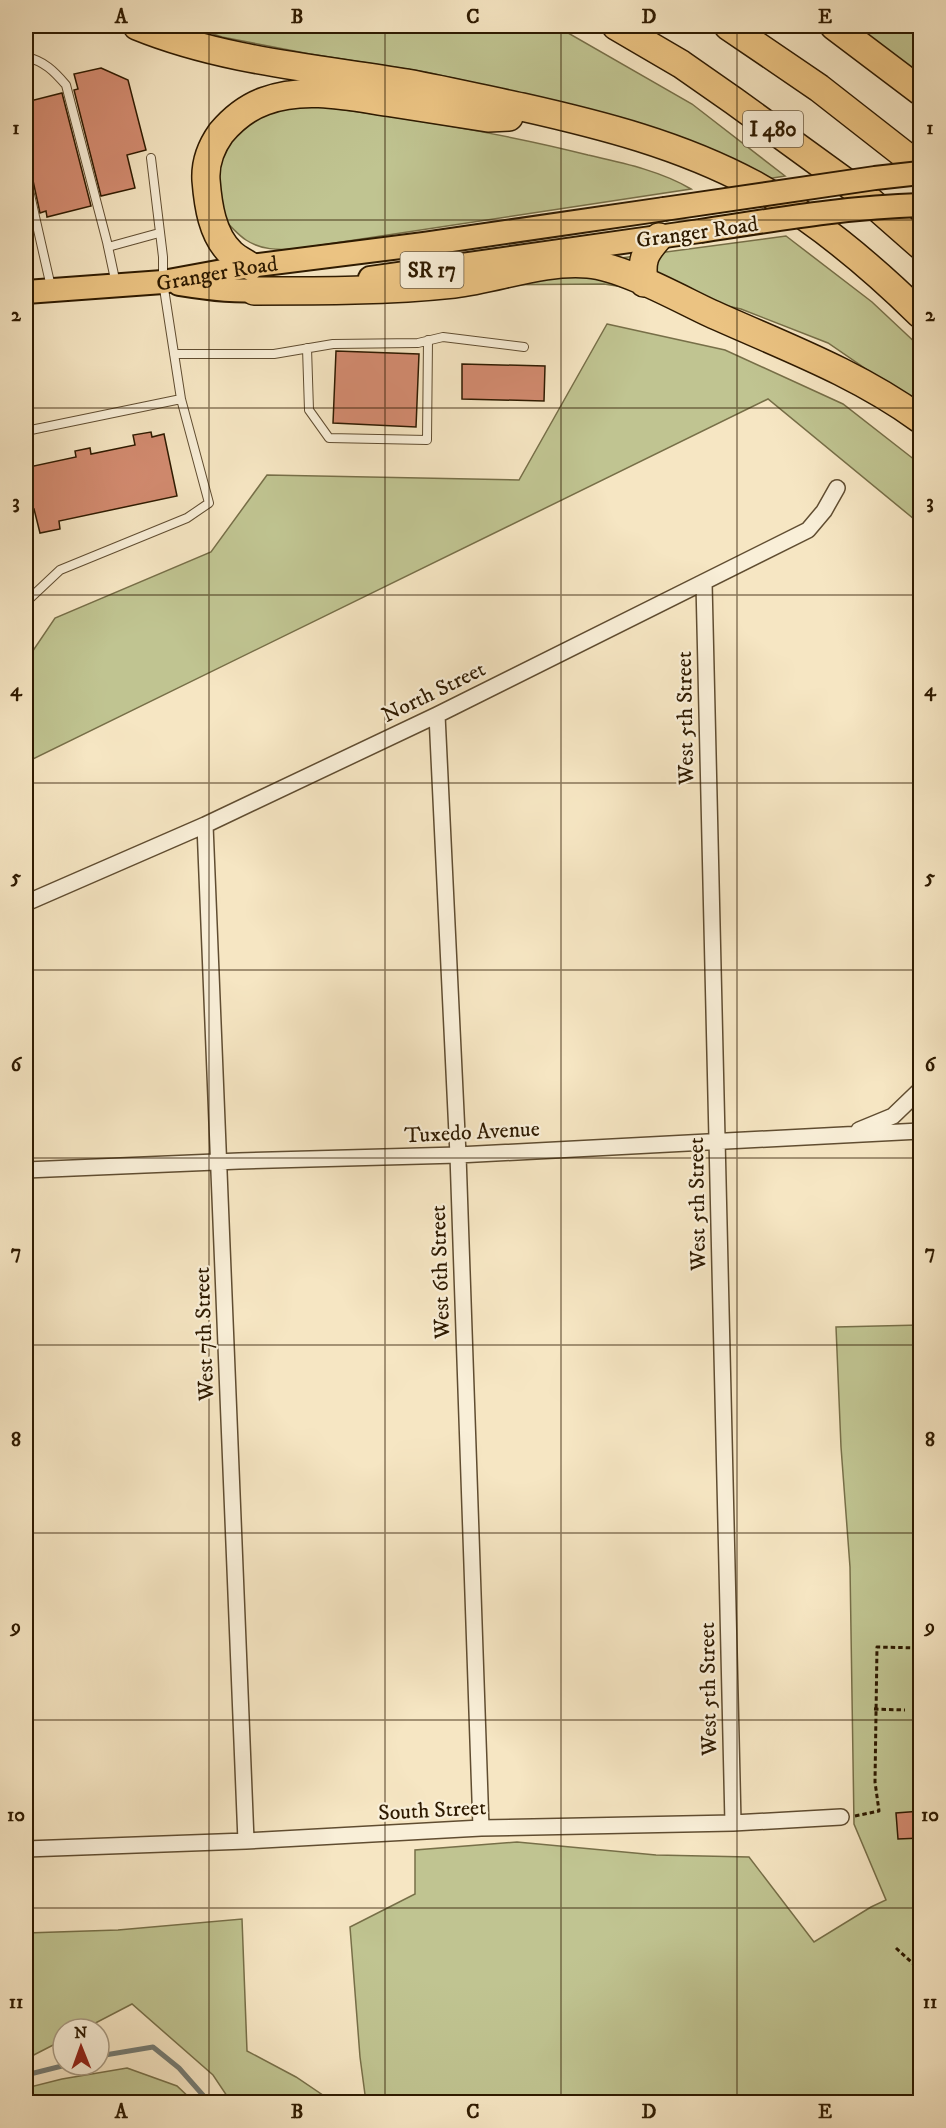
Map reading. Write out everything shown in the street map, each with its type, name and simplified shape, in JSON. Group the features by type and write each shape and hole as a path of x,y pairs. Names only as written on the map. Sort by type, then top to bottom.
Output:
{"highway":[{"path":"137,26 183,42 232,54 291,66 407,83 595,123 690,154 753,184 783,203 874,272 921,315"},
{"name":"I 480","path":"616,26 681,64 743,108 862,194 921,245"},
{"name":"I 480","path":"728,26 819,88 921,167"},
{"path":"834,26 921,91"},
{"path":"555,114 488,118 330,94 283,96 264,101 228,124 209,153 206,176 212,220 220,238 252,279 405,288 455,284 540,268 588,264 617,272 826,363 897,402 921,419"},
{"path":"644,283 642,269 645,254 659,237"}],"main road":[{"name":"Granger Road","path":"163,282 220,291 252,279 424,244 921,173"},
{"name":"Granger Road","path":"252,279 410,274 833,212 921,205"},
{"name":"SR 17","path":"26,292 163,282"}],"street":[{"name":"North Street","path":"26,903 206,825 437,715 808,530 824,511 837,488"},
{"name":"West 5th Street","path":"704,583 733,1823"},
{"name":"West 6th Street","path":"437,715 458,1155 481,1828"},
{"name":"West 7th Street","path":"206,825 246,1842"},
{"path":"838,1135 863,1129 892,1116 921,1090"},
{"name":"Tuxedo Avenue","path":"26,1170 458,1155 921,1131"},
{"name":"South Street","path":"26,1849 246,1842 481,1828 733,1823 845,1817"}],"lane":[{"path":"26,57 38,60 54,70 66,85 116,286"},
{"path":"26,602 60,570 187,518 208,503 182,399 174,354 163,282 163,257 151,158"},
{"path":"26,177 51,290"},
{"path":"108,248 159,233"},
{"path":"174,354 274,354 333,344 418,343 443,336 524,347"},
{"path":"307,348 309,410 329,438 427,440 428,340"},
{"path":"26,431 182,399"}],"path":[{"path":"845,1817 879,1810 875,1782 876,1647 921,1648"},
{"path":"874,1709 905,1710"},
{"path":"896,1948 921,1970"}],"green space":[{"path":"190,26 556,26 692,104 785,176 760,180 567,104 426,72 310,54 222,37"},
{"path":"834,26 920,26 920,91"},
{"path":"301,104 446,125 553,146 641,168 691,189 295,249 264,248 243,238 224,217 218,181 222,157 233,136 249,122 270,112"},
{"path":"786,236 872,302 920,347 920,406 828,343 741,309 687,297 604,284 478,285 478,277"},
{"path":"607,324 725,350 843,404 920,464 920,524 768,399 31,760 26,746 26,661 55,618 211,552 267,475 519,480"},
{"path":"920,1325 920,2102 366,2102 360,2057 350,1927 415,1894 415,1850 517,1842 656,1855 749,1857 814,1942 886,1900 854,1824 850,1567 841,1447 836,1327"},
{"path":"242,1919 247,2051 296,2077 333,2102 231,2102 213,2075 132,2004 107,2017 51,2017 51,2046 26,2059 26,1933 118,1930"},
{"path":"127,2068 177,2086 194,2102 26,2102 26,2088 74,2077 111,2077 111,2071"}],"building":[{"path":"101,68 128,80 146,150 127,155 135,188 101,196 74,90 78,89 74,74"},
{"path":"62,93 91,206 47,217 46,211 40,213 32,176 26,171 26,153 31,152 26,132 26,102"},
{"path":"336,351 419,354 416,427 333,423"},
{"path":"462,364 545,366 544,401 462,399"},
{"path":"151,432 152,437 164,434 177,496 59,521 60,529 40,533 34,509 30,511 26,491 26,482 32,481 29,467 76,457 75,451 90,448 91,454 135,445 133,435"},
{"path":"921,1811 921,1838 898,1839 896,1813"}],"waterway":[{"path":"111,2054 153,2047 179,2068 209,2102"},
{"path":"26,2075 51,2069"}]}
